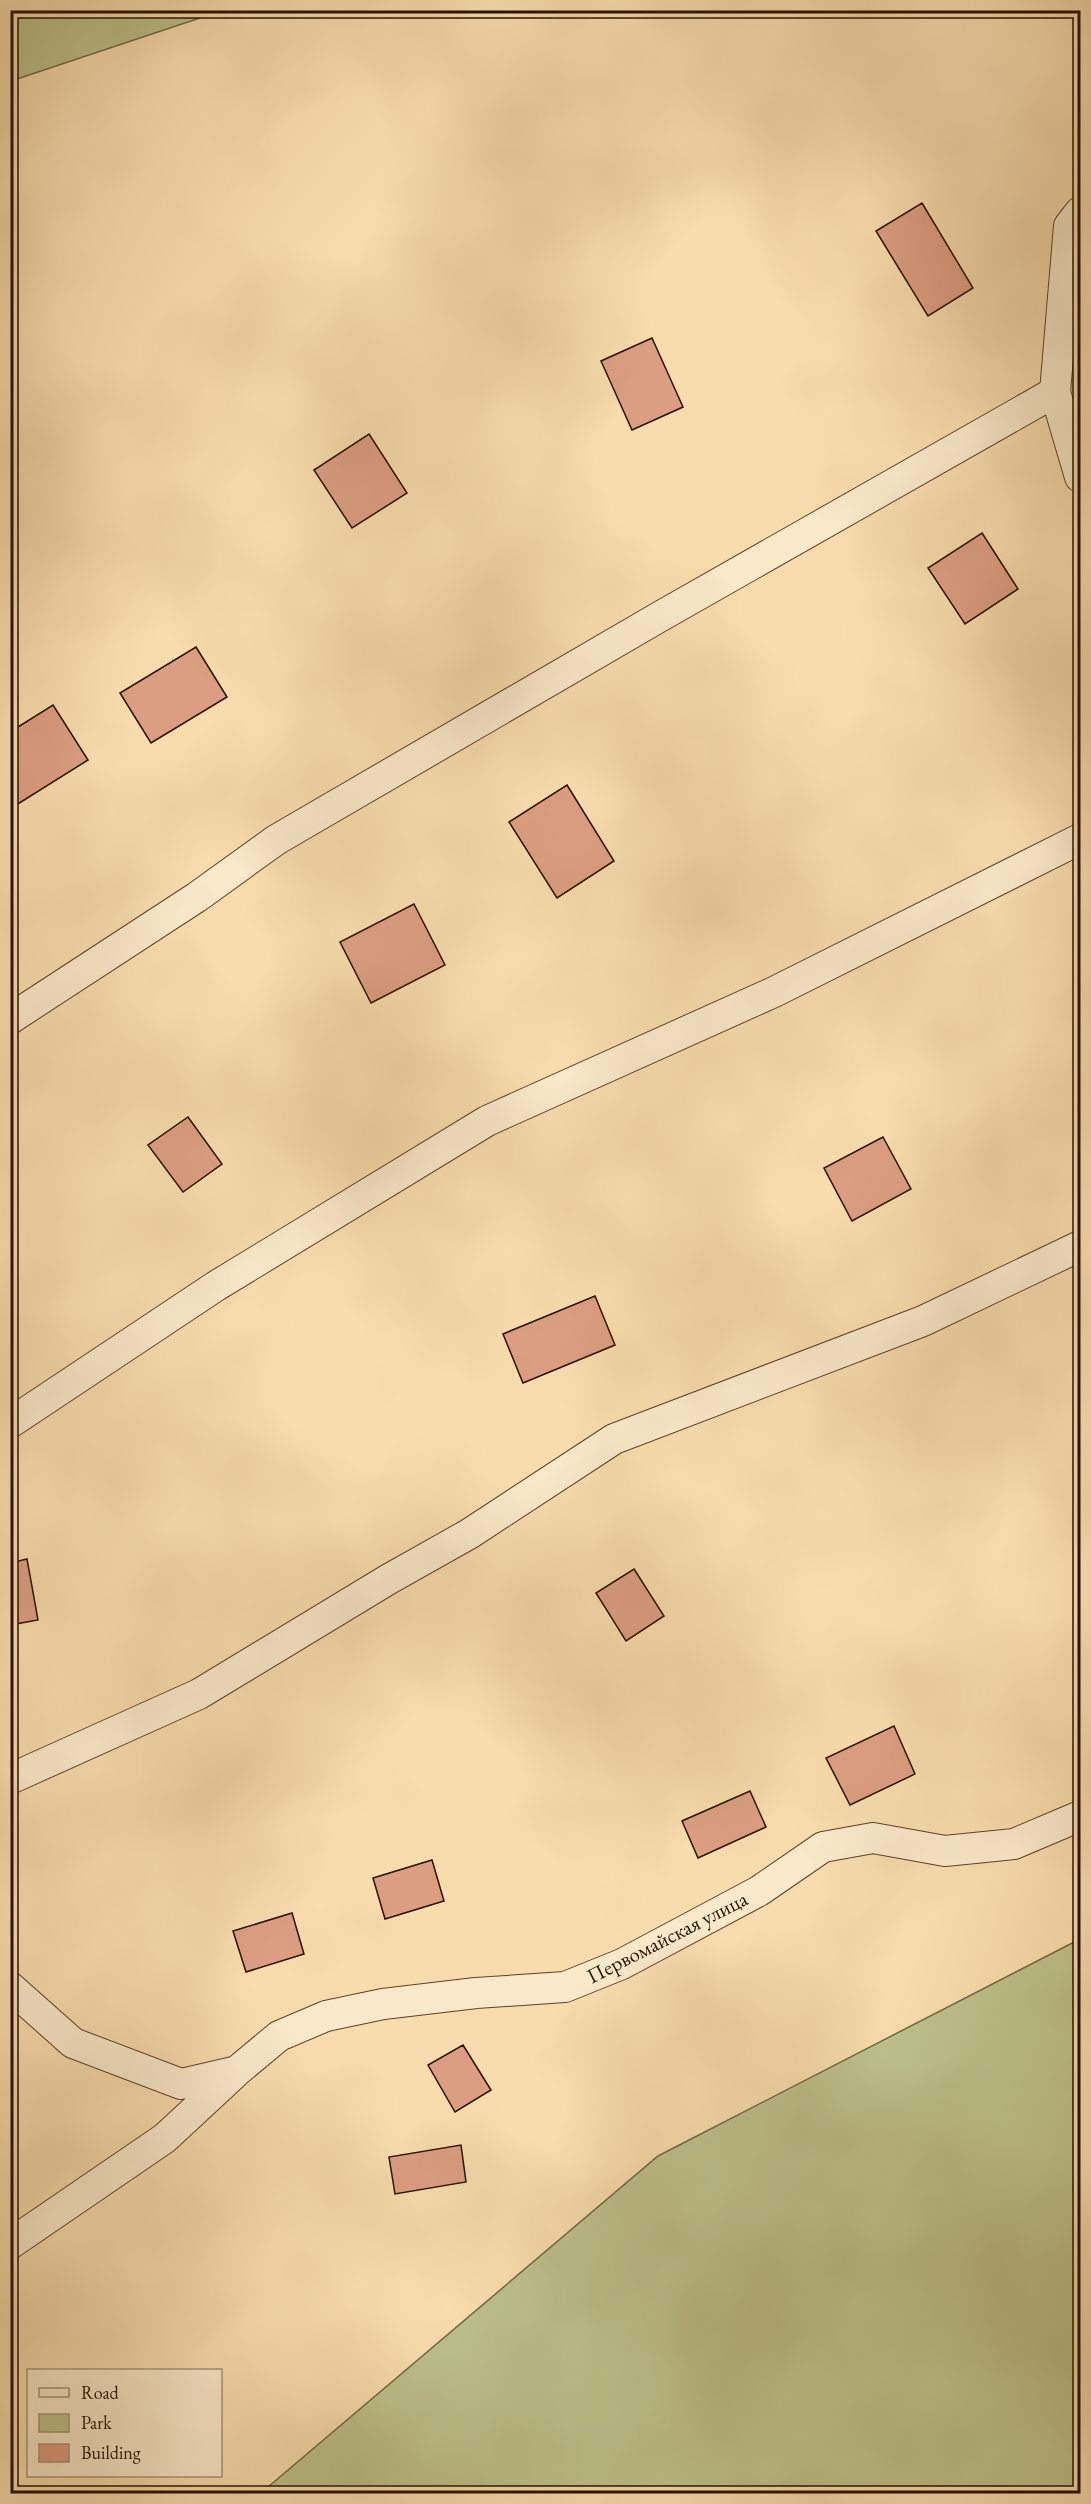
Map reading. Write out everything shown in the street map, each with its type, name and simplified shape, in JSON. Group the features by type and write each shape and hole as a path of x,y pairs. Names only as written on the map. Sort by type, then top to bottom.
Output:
{"street":[{"path":"1080,212 1069,226 1055,392 1080,477"},
{"path":"10,1019 198,897 276,840 660,616 1055,392"},
{"path":"10,1423 216,1286 487,1121 774,992 1080,839"},
{"path":"10,1779 208,1689 389,1579 469,1534 614,1439 923,1321 1080,1246"},
{"name":"Первомайская улица","path":"10,1987 74,2043 182,2084 237,2071 279,2036 326,2016 383,2004 476,1993 564,1988 622,1964 759,1891 822,1847 873,1838 945,1851 1014,1844 1080,1816"},
{"path":"10,2244 165,2138 237,2071"}],"green space":[{"path":"11,10 221,10 221,11 11,81"},
{"path":"1080,1939 1080,2493 261,2493 658,2156"}],"building":[{"path":"922,203 973,288 928,316 876,231"},
{"path":"652,338 683,407 632,430 601,361"},
{"path":"369,434 407,493 352,528 314,470"},
{"path":"982,533 1018,589 965,624 928,568"},
{"path":"196,647 227,697 151,743 120,693"},
{"path":"53,705 88,760 13,807 10,804 10,732"},
{"path":"567,785 614,861 557,898 509,822"},
{"path":"414,904 445,965 371,1003 340,942"},
{"path":"188,1117 222,1164 183,1192 148,1145"},
{"path":"883,1137 911,1189 852,1221 824,1168"},
{"path":"595,1296 615,1345 523,1383 503,1334"},
{"path":"27,1559 38,1620 10,1625 10,1563"},
{"path":"634,1569 664,1616 626,1641 596,1593"},
{"path":"894,1726 915,1774 850,1805 826,1758"},
{"path":"750,1791 766,1827 698,1858 682,1821"},
{"path":"432,1860 444,1901 385,1919 373,1878"},
{"path":"292,1913 304,1954 246,1972 233,1931"},
{"path":"463,2045 491,2090 455,2112 428,2065"},
{"path":"461,2145 466,2182 395,2194 389,2157"}]}
